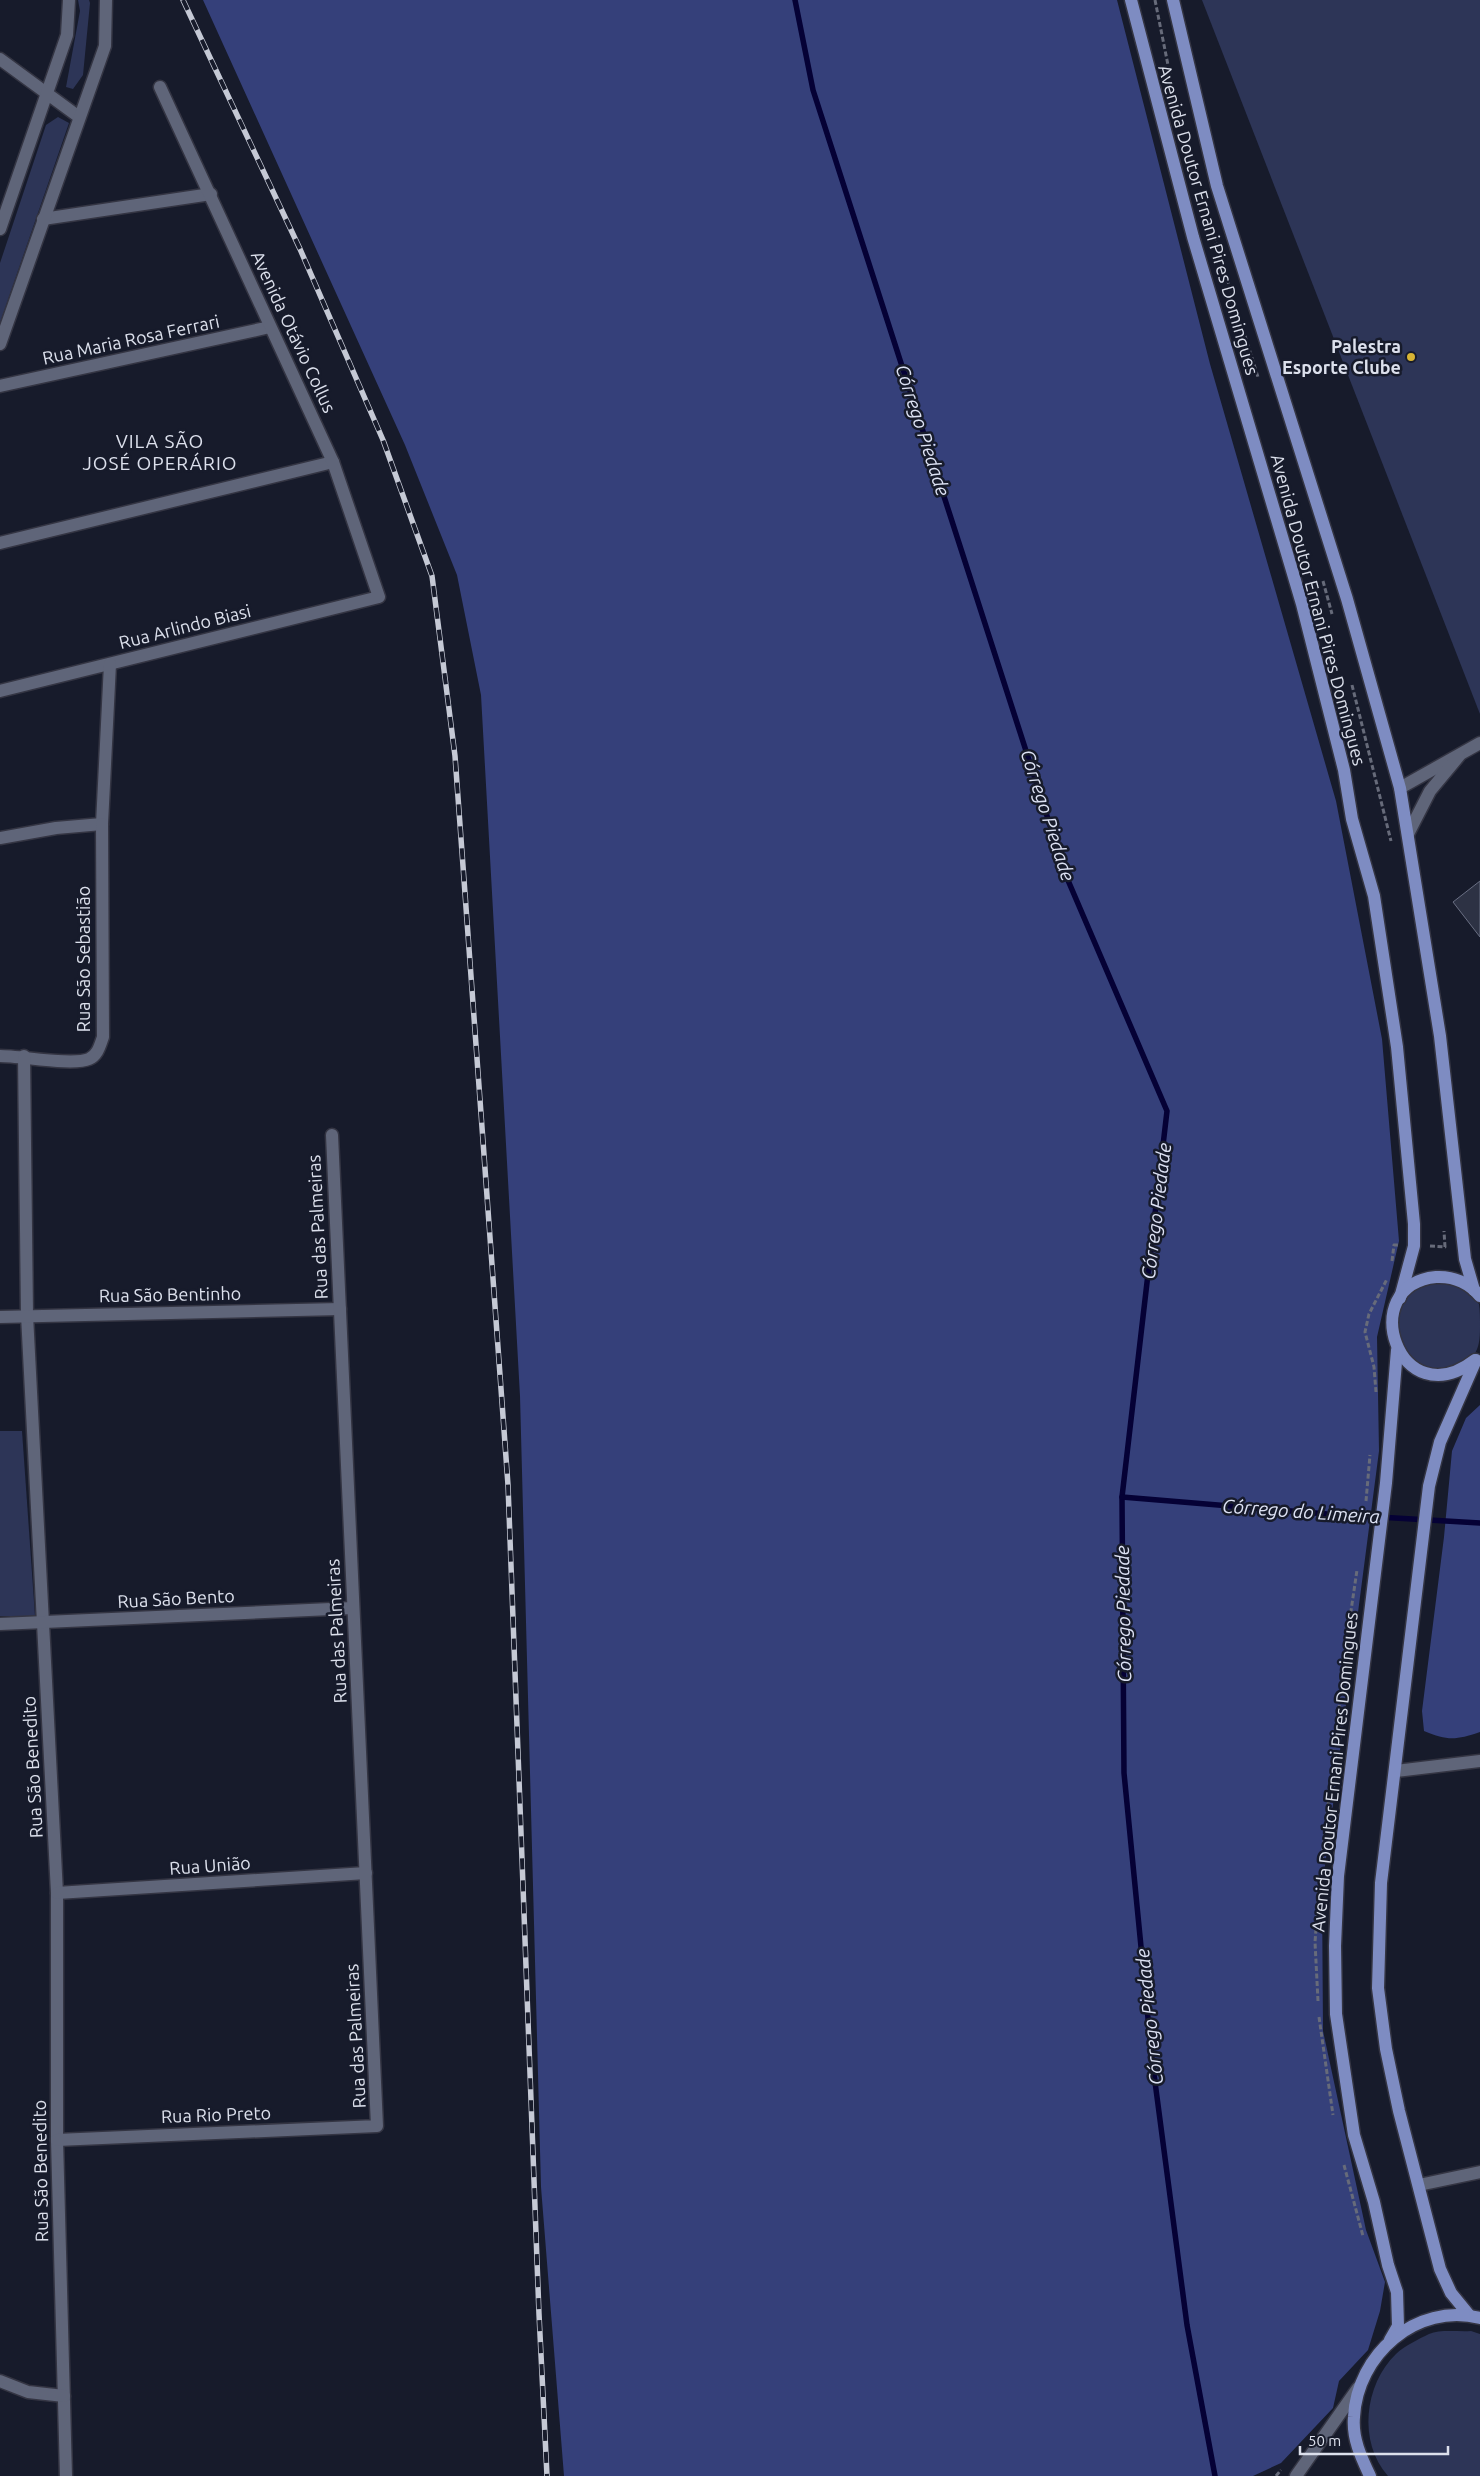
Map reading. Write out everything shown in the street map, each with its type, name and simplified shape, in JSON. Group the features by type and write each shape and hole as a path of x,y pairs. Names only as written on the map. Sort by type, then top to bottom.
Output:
{"main road":[{"name":"Avenida Doutor Ernani Pires Domingues","path":"1131,0 1193,237 1302,604 1344,770 1352,819 1374,896 1398,1047 1414,1224 1414,1246 1400,1298 1392,1314 1391,1333 1397,1350 1386,1483 1338,1876 1335,1946 1336,2014 1354,2135 1374,2202 1388,2265 1397,2292 1398,2326 1390,2340"},
{"name":"Avenida Doutor Ernani Pires Domingues","path":"1173,0 1217,186 1347,599 1400,788 1440,1036 1464,1251 1478,1294"},
{"path":"1400,1298 1412,1286 1427,1278 1444,1277 1460,1280 1478,1294"},
{"path":"1397,1350 1409,1364 1425,1373 1443,1376 1462,1371 1478,1357"},
{"path":"1474,2316 1451,2292 1440,2269 1386,2050 1378,1988 1381,1883 1429,1486 1440,1442 1478,1357"},
{"path":"1370,2476 1357,2449 1353,2419 1358,2388 1371,2362 1390,2340 1414,2324 1441,2316 1474,2316"}],"street":[{"path":"0,229 67,35 69,0"},
{"path":"0,344 105,46 106,0"},
{"path":"0,59 79,117"},
{"name":"Avenida Otávio Collus","path":"160,87 333,462 378,597"},
{"path":"43,219 211,194"},
{"name":"Rua Maria Rosa Ferrari","path":"0,386 270,327"},
{"path":"0,543 333,462"},
{"name":"Rua Arlindo Biasi","path":"0,691 378,597"},
{"name":"Rua São Sebastião","path":"0,1056 24,1056 76,1062 90,1058 99,1050 103,1037 102,824 110,664"},
{"path":"1400,788 1480,743"},
{"path":"1408,834 1430,790 1459,756"},
{"path":"0,838 56,828 102,824"},
{"name":"Rua São Benedito","path":"24,1056 27,1315 57,1893 57,2140 66,2476"},
{"name":"Rua das Palmeiras","path":"332,1135 377,2126"},
{"name":"Rua São Bentinho","path":"0,1317 340,1309"},
{"name":"Rua São Bento","path":"0,1624 353,1608"},
{"path":"1396,1771 1480,1761"},
{"name":"Rua União","path":"57,1893 366,1873"},
{"name":"Rua Rio Preto","path":"57,2140 377,2126"},
{"path":"1418,2185 1480,2172"},
{"path":"0,2381 28,2392 64,2396"},
{"path":"1296,2476 1358,2388"}],"shaded area":[{"path":"78,0 89,0 90,3 83,75 73,89 66,87 80,11"},
{"path":"203,0 1117,0 1210,364 1336,801 1382,1039 1399,1241 1377,1337 1379,1451 1322,1889 1323,2031 1366,2230 1385,2282 1380,2311 1368,2350 1339,2381 1333,2408 1281,2463 1253,2476 564,2476 541,2187 520,1396 481,695 457,575 405,445"},
{"name":"Palestra Esporte Clube","path":"1202,0 1480,0 1480,714"},
{"path":"58,117 69,123 0,323 0,263 46,125"},
{"path":"1439,1282 1462,1287 1479,1304 1480,1336 1477,1349 1465,1362 1441,1369 1433,1369 1420,1366 1409,1358 1399,1341 1397,1322 1403,1303 1411,1293 1419,1288"},
{"path":"1480,1405 1480,1732 1464,1737 1446,1738 1424,1731 1422,1711 1444,1537 1452,1451 1466,1418"},
{"path":"0,1431 22,1431 35,1616 0,1616"},
{"path":"1471,2331 1480,2334 1480,2476 1388,2476 1378,2462 1372,2447 1369,2431 1371,2397 1385,2367 1399,2351 1433,2332"}],"building":[{"path":"1480,881 1480,937 1453,902"}],"waterway":[{"name":"Córrego Piedade","path":"795,0 813,90 1067,878 1167,1111 1122,1497 1124,1773 1152,2059 1187,2325 1215,2476"},
{"name":"Córrego do Limeira","path":"1122,1497 1327,1514 1480,1523"}],"railway":[{"path":"183,0 300,249 383,440 432,576 455,756 508,1485 539,2314 547,2476"}],"place":[{"name":"Palestra Esporte Clube","path":"1411,357"}],"district":[{"name":"VILA SÃO JOSÉ OPERÁRIO","path":"160,452"}]}
